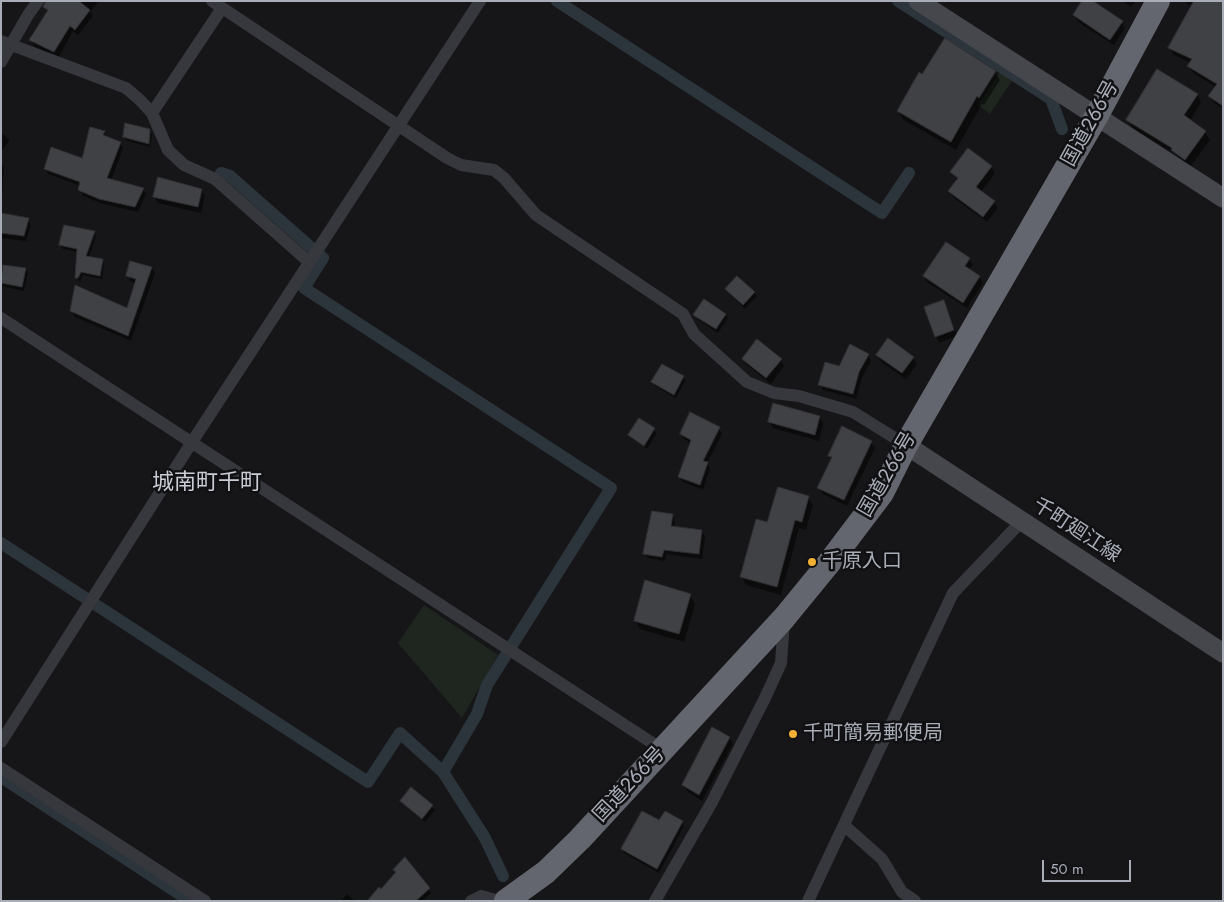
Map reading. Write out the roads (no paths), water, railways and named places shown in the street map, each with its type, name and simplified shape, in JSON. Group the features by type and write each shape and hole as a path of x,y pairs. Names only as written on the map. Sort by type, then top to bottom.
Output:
{"highway":[{"name":"国道266号","path":"506,901 546,872 580,839 663,750 784,618 834,557 882,493 906,445 1097,115 1158,1"}],"main road":[{"path":"918,1 1223,198"},
{"name":"千町廻江線","path":"906,445 1223,653"}],"street":[{"path":"1,62 6,43 38,1"},
{"path":"1,742 192,442 480,1"},
{"path":"152,114 217,4 399,126 461,165 494,170 504,178 536,215 683,314 694,334 747,382 774,393 799,396 853,412 906,445"},
{"path":"6,43 126,88 152,114 168,150 184,165 215,179 309,262"},
{"path":"1,318 663,750"},
{"path":"808,901 845,826 861,786 953,593 1021,522"},
{"path":"655,901 712,802 781,663 784,618"},
{"path":"1,768 205,901"},
{"path":"845,826 882,859 902,892 914,901"},
{"path":"471,901 481,896 500,901"}],"waterway":[{"path":"557,1 882,213 909,173"},
{"path":"898,1 1051,99 1062,129"},
{"path":"221,173 230,176 323,258 304,288 611,488 487,685 477,714 443,772"},
{"path":"1,543 368,782 400,733 443,772 485,838 503,876"},
{"path":"1,777 190,901"}],"place":[{"name":"千原入口","path":"812,562"},
{"name":"千町簡易郵便局","path":"793,734"}],"district":[{"name":"城南町千町","path":"207,484"}]}
